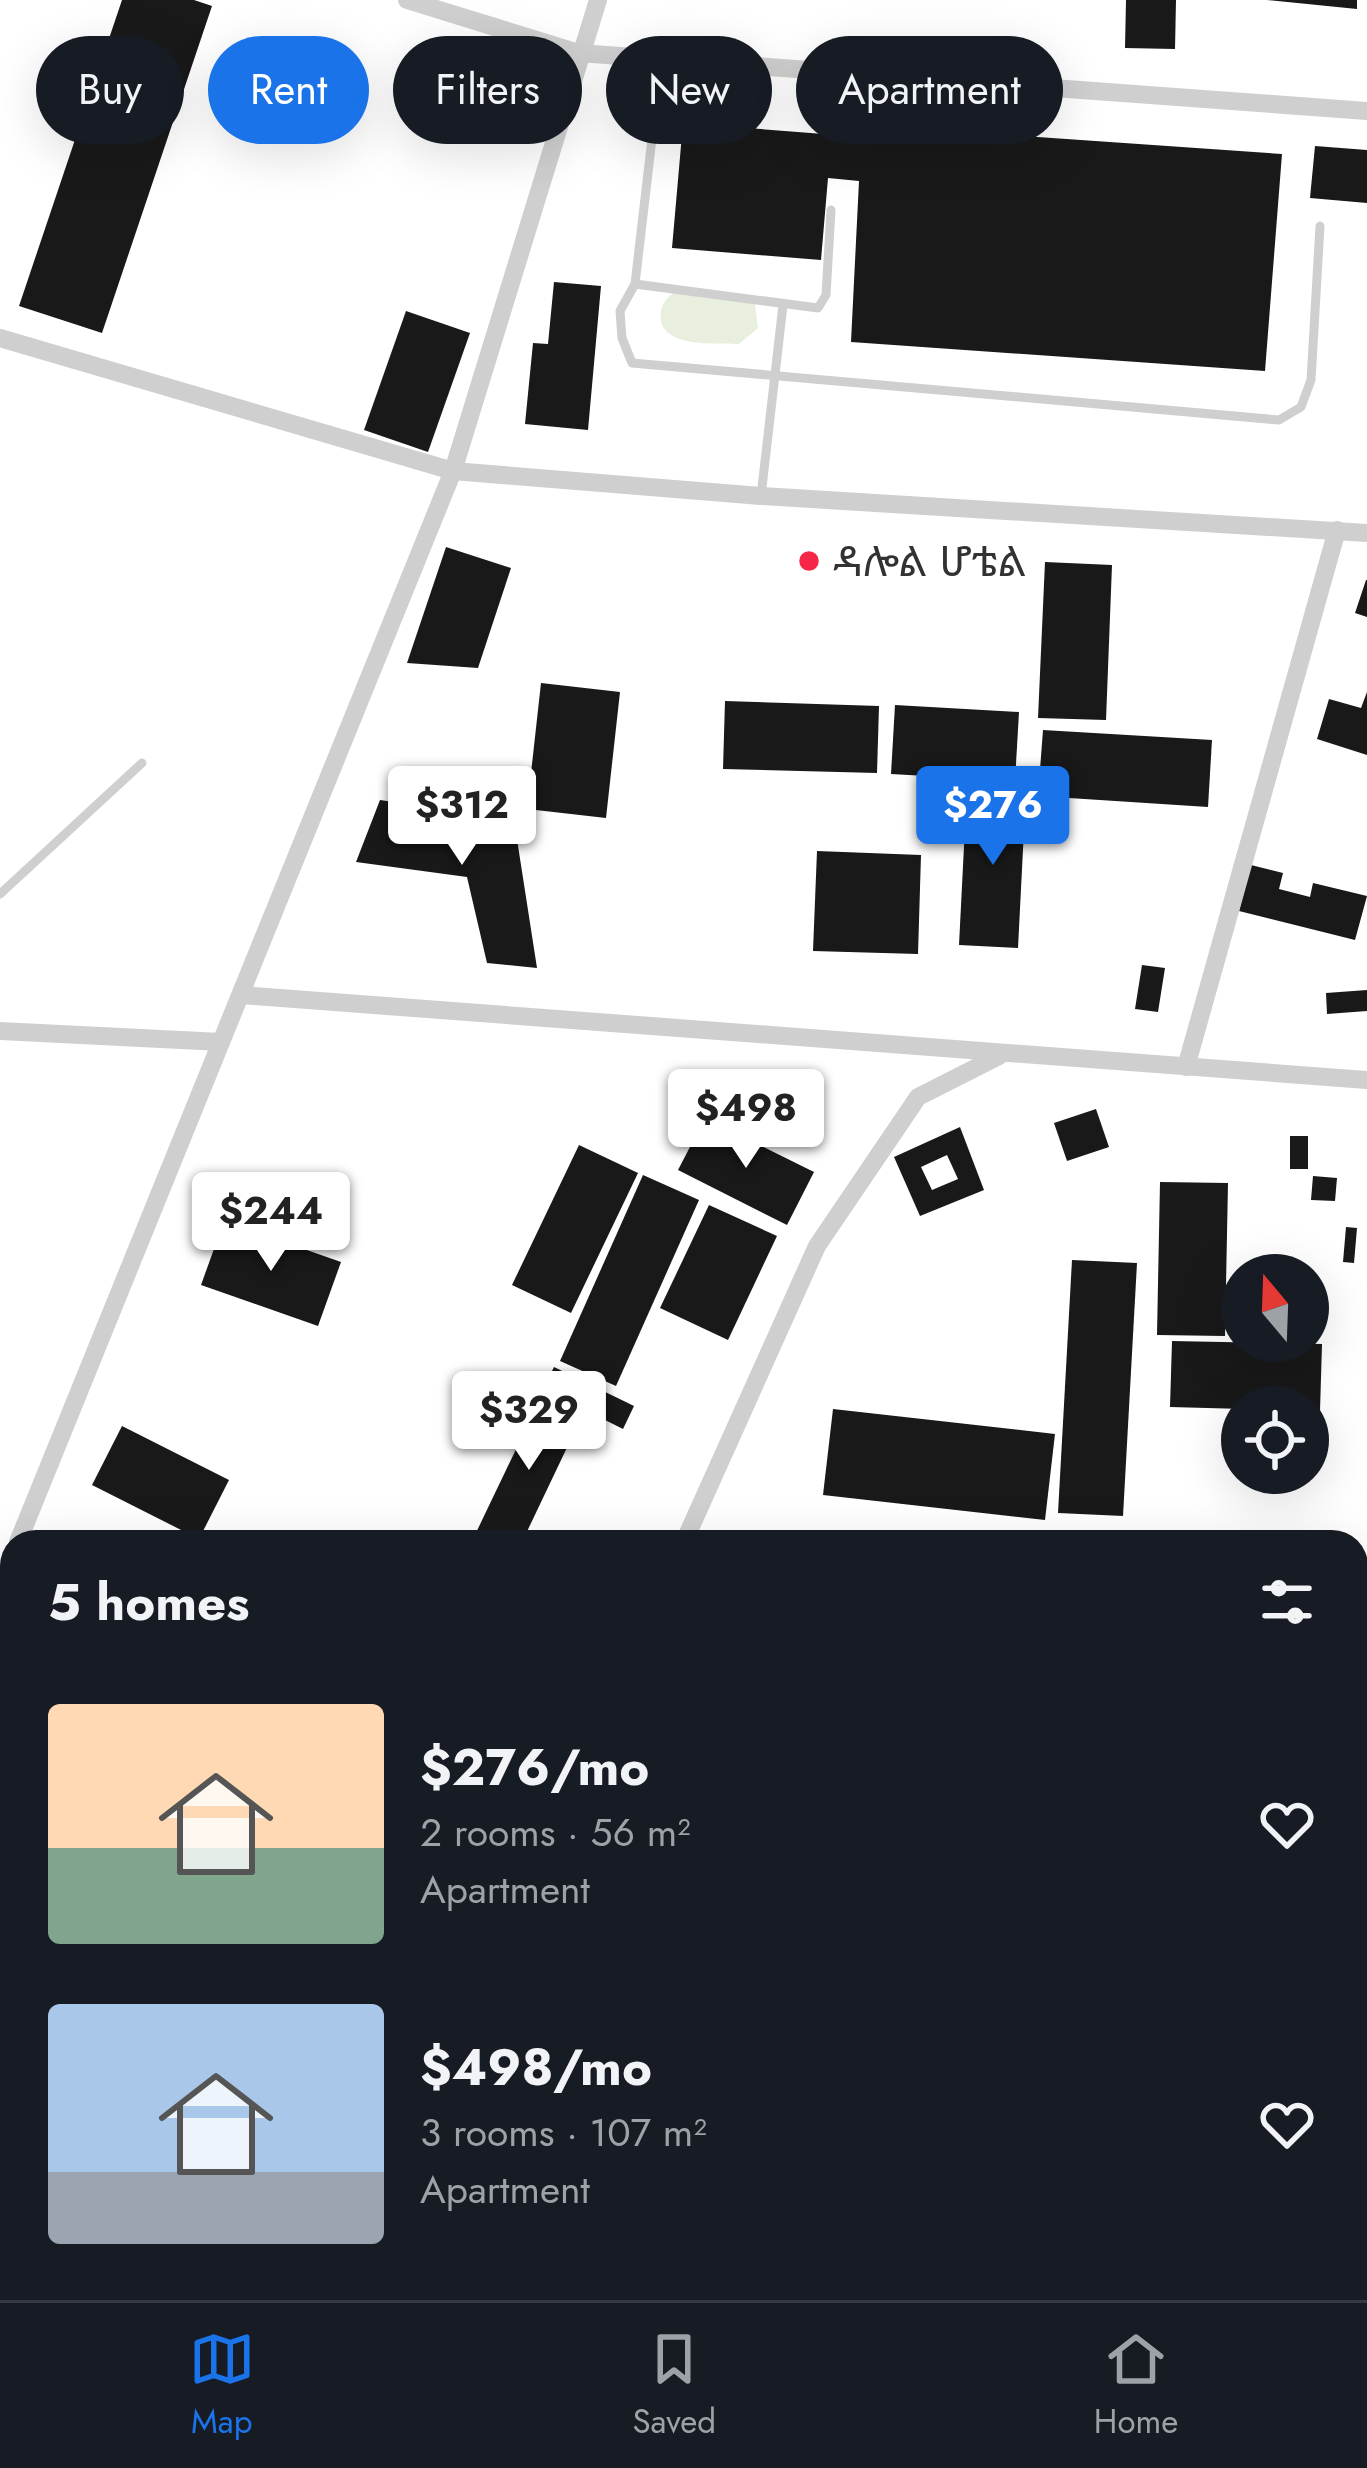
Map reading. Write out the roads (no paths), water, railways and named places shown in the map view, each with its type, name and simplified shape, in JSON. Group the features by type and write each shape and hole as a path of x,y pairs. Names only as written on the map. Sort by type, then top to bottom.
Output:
{"street":[{"path":"407,0 526,36"},
{"path":"582,44 598,0"},
{"path":"582,52 1367,112"},
{"path":"23,1530 453,472 551,144"},
{"path":"0,338 453,472 1367,533"},
{"path":"1186,1067 1337,530"},
{"path":"241,995 1367,1080"},
{"path":"0,1031 221,1042"},
{"path":"689,1530 817,1246 918,1097 1004,1054"}],"lane":[{"path":"651,144 635,284 620,311 622,338 632,363 1280,420 1300,407 1311,380 1320,226"},
{"path":"635,284 818,308 824,303 831,210"},
{"path":"761,496 783,305"},
{"path":"0,893 142,764"}],"place":[{"name":"ዳሎል ሆቴል","path":"809,561"}]}
